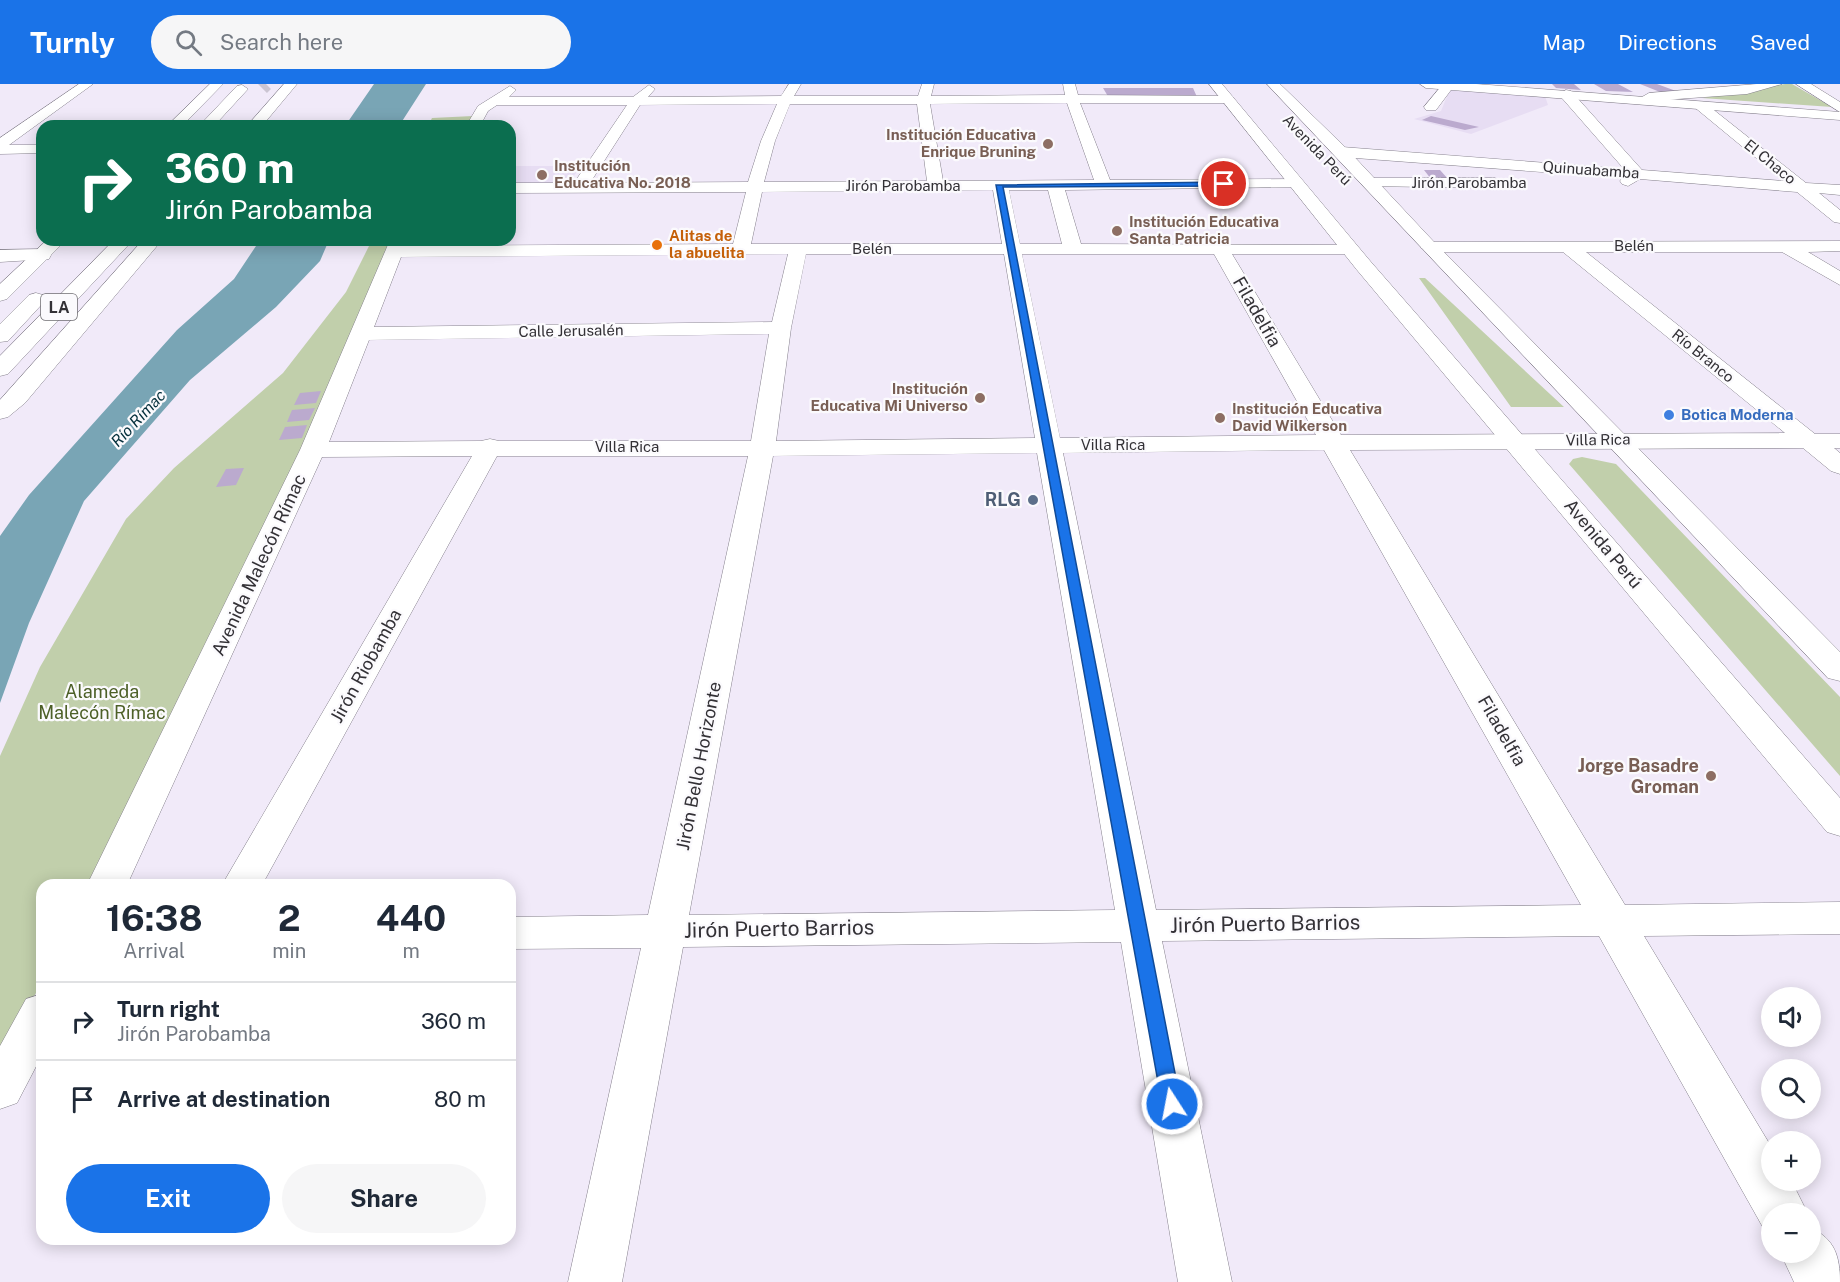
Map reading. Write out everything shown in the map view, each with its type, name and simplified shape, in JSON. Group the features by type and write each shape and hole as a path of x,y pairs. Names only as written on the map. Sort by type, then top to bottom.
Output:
{"main road":[{"path":"0,145 87,84"},
{"path":"180,120 217,84"},
{"path":"259,120 291,84"},
{"path":"477,120 483,109 519,84"},
{"path":"579,187 636,101 654,84"},
{"path":"741,249 755,187 784,100 795,84"},
{"path":"928,84 923,100 936,186"},
{"path":"1069,84 1072,100 1104,185"},
{"name":"Avenida Perú","path":"1215,84 1364,266 1840,823"},
{"path":"1426,84 1840,116"},
{"path":"1483,84 1840,109"},
{"path":"1649,97 1747,90 1776,84"},
{"path":"1803,84 1840,109"},
{"name":"Avenida Perú","path":"1237,86 1260,91 1342,152 1429,247 1840,671"},
{"path":"1431,107 1448,86"},
{"path":"212,120 242,89"},
{"name":"Avenida Perú","path":"1260,91 1439,277 1565,388"},
{"path":"1566,94 1637,174"},
{"path":"494,101 1227,99"},
{"name":"El Chaco","path":"1700,106 1840,218"},
{"path":"0,150 36,149"},
{"name":"Quinuabamba","path":"1342,152 1840,190"},
{"name":"Jirón Parobamba","path":"1536,183 1619,183 1637,174"},
{"name":"Jirón Parobamba","path":"1371,183 1513,183"},
{"name":"Jirón Parobamba","path":"516,188 1295,184"},
{"path":"1000,185 1205,1282"},
{"path":"1055,185 1073,249"},
{"path":"1362,233 1364,266"},
{"path":"0,295 51,246"},
{"name":"LA","path":"0,369 118,246"},
{"path":"0,412 17,398 148,246"},
{"name":"Belén","path":"397,246 741,249 1350,249"},
{"name":"Avenida Malecón Rímac","path":"110,879 313,450 397,246"},
{"name":"Río Branco","path":"1567,246 1840,466"},
{"path":"1785,246 1840,279"},
{"name":"Belén","path":"1429,247 1840,246"},
{"name":"Jirón Bello Horizonte","path":"595,1282 762,448 781,328 798,249"},
{"name":"Filadelfia","path":"1220,249 1777,1203"},
{"path":"0,256 42,255"},
{"name":"LA","path":"0,336 48,288"},
{"name":"Calle Jerusalén","path":"361,334 781,328"},
{"name":"Villa Rica","path":"313,450 490,446 762,448 1616,440 1840,441"},
{"name":"Jirón Riobamba","path":"245,879 490,446"},
{"name":"Jirón Puerto Barrios","path":"516,933 1840,918"},
{"path":"0,1089 36,1023"},
{"path":"1812,1263 1823,1282"}],"shaded area":[{"path":"1450,89 1545,96 1548,105 1471,134 1414,119 1441,111"},
{"name":"Institución Educativa No. 2018","path":"557,162 584,162 568,184 516,184 516,166 554,166"}],"green space":[{"path":"1792,84 1832,107 1702,98"},
{"path":"473,116 471,120 431,120 432,118"},
{"name":"Alameda Malecón Rímac","path":"369,246 389,246 300,454 95,879 36,879 36,993 0,1059 0,756 40,667 126,519 174,468 283,373 346,292"},
{"path":"1419,278 1425,278 1564,407 1511,407"},
{"path":"1582,457 1616,464 1840,697 1840,776 1569,464 1573,459"}],"water":[{"path":"374,84 426,84 403,120 349,120"},
{"name":"Río Rímac","path":"256,246 326,246 320,261 276,307 190,380 84,501 29,623 0,703 0,536 29,495 177,330 234,279"}],"building":[{"path":"1552,84 1574,84 1581,90 1556,88"},
{"path":"1594,84 1618,84 1633,92 1606,91"},
{"path":"1640,84 1657,84 1676,91 1660,92"},
{"path":"1103,88 1193,88 1197,97 1109,98"},
{"path":"1431,116 1479,127 1465,130 1422,120"},
{"path":"1424,170 1440,170 1448,179 1431,179"},
{"path":"321,391 316,403 294,405 300,393"},
{"path":"315,408 309,420 287,422 292,410"},
{"path":"307,425 302,438 279,440 285,427"},
{"path":"244,468 236,485 216,487 226,469"}],"tunnel":[{"path":"262,88 266,84"}],"place":[{"name":"Institución Educativa Enrique Bruning","path":"1048,144"},
{"name":"Institución Educativa No. 2018","path":"542,175"},
{"name":"Institución Educativa Santa Patricia","path":"1117,231"},
{"name":"Alitas de la abuelita","path":"657,245"},
{"name":"Institución Educativa Mi Universo","path":"980,398"},
{"name":"Botica Moderna","path":"1669,415"},
{"name":"Institución Educativa David Wilkerson","path":"1220,418"},
{"name":"RLG","path":"1033,500"},
{"name":"Jorge Basadre Groman","path":"1711,776"}],"route":[{"path":"1172,1104 1050,464 1000,185 1224,184"}]}
